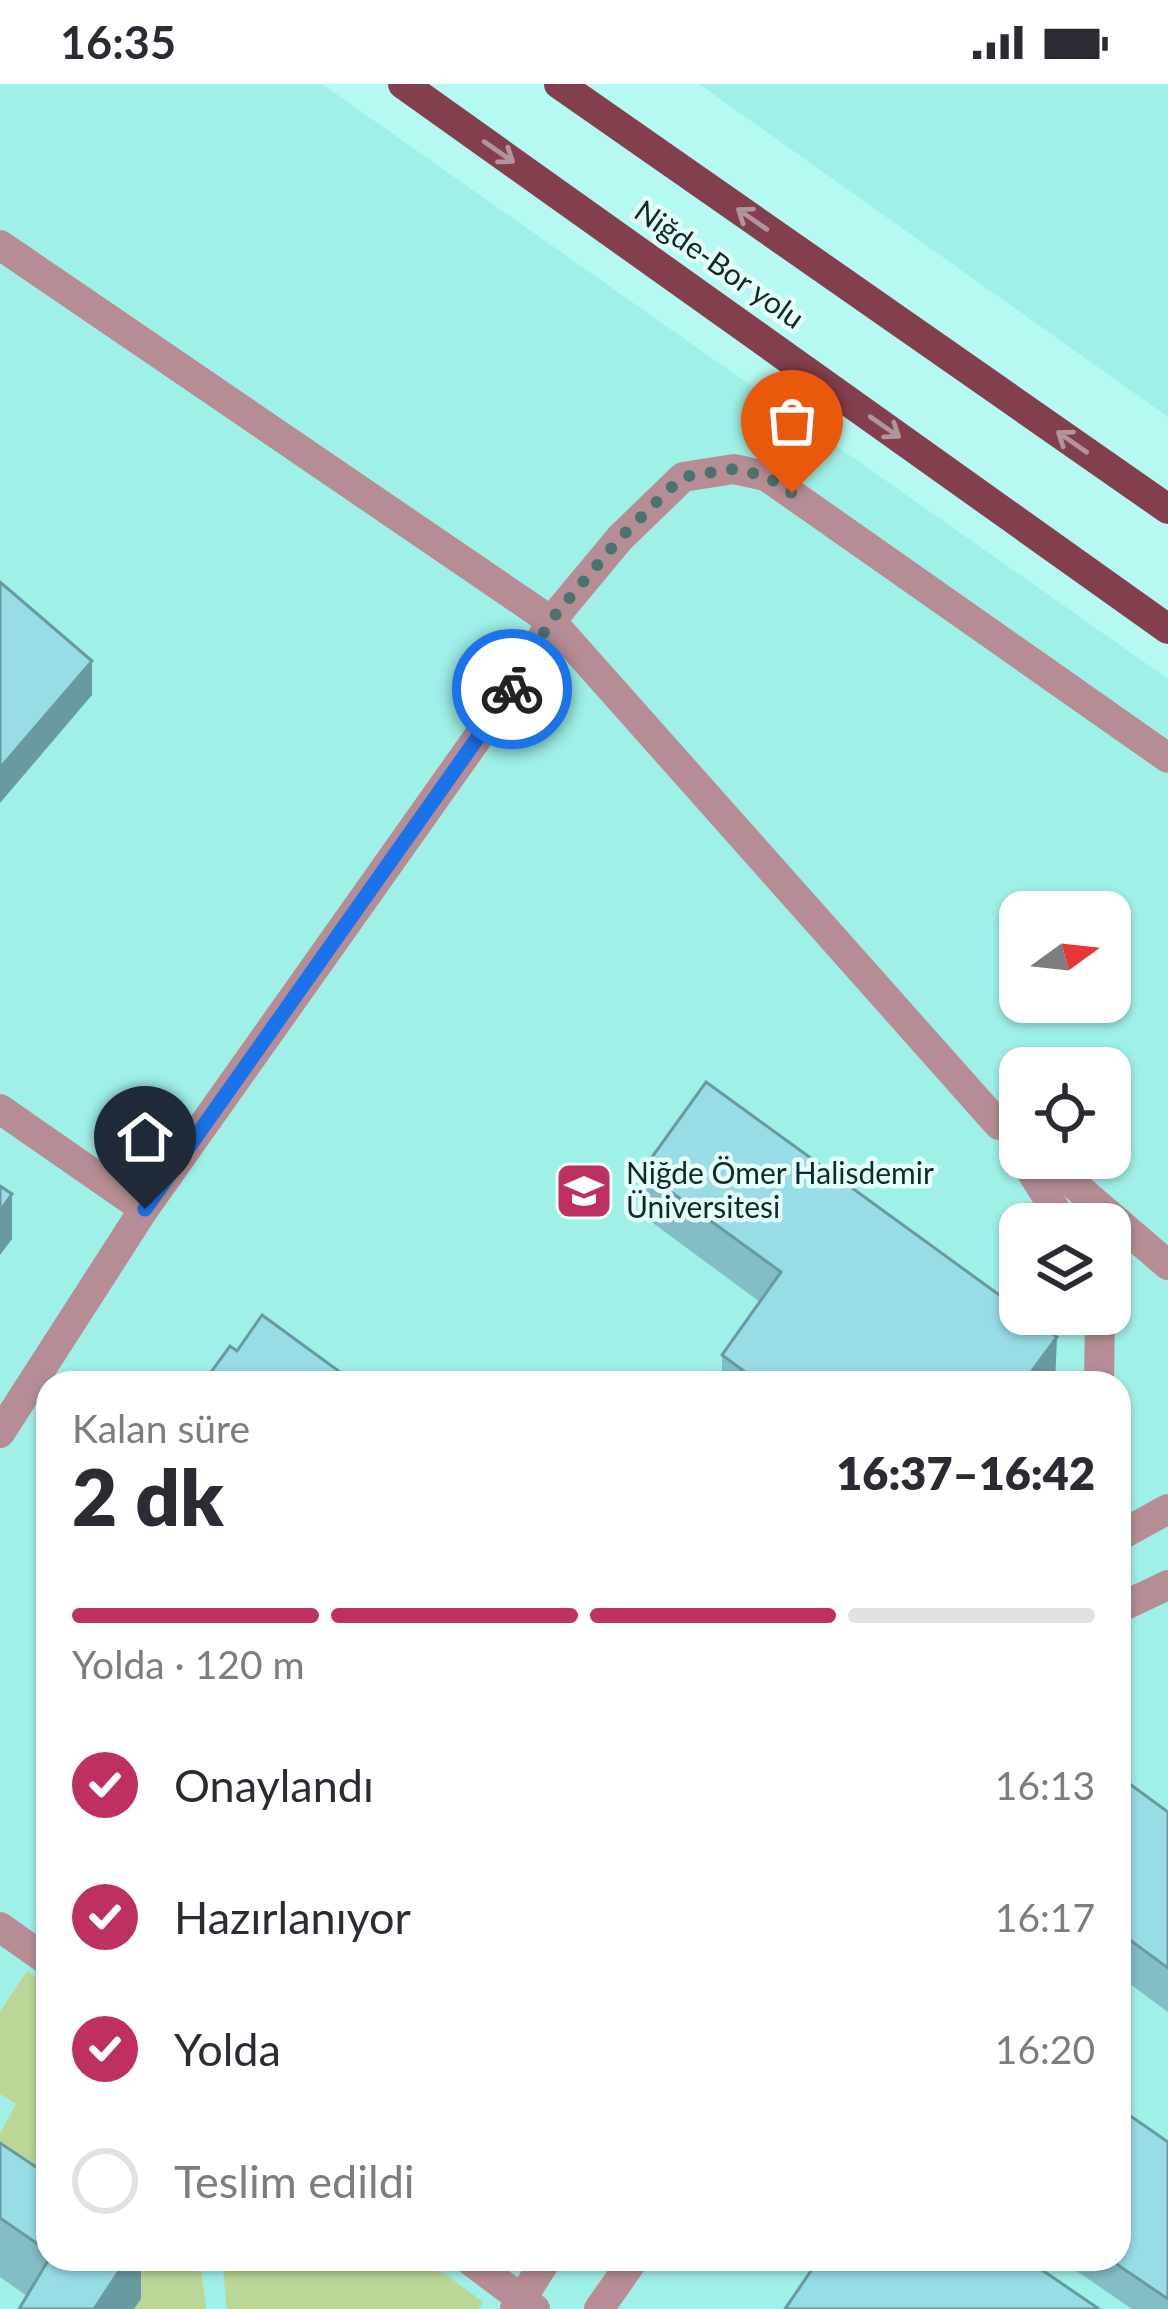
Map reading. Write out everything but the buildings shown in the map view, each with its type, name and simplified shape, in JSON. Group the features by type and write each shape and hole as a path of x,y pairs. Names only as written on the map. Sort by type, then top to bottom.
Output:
{"main road":[{"name":"Niğde-Bor yolu","path":"404,84 1168,629"},
{"name":"Niğde-Bor yolu","path":"560,84 1168,509"}],"street":[{"path":"0,244 551,620 999,1120"},
{"path":"40,1371 145,1209 522,675 551,620 620,538 682,477 734,469 766,476 1168,758"},
{"path":"0,1109 145,1209"},
{"path":"1067,1179 1168,1265"},
{"path":"1099,1371 1100,1335"},
{"path":"0,1433 36,1377"},
{"path":"1131,1529 1168,1509"},
{"path":"1131,1602 1168,1585"},
{"path":"0,1927 36,1952"},
{"path":"482,2271 524,2305 541,2271"},
{"path":"599,2309 626,2271"}],"shaded area":[{"name":"Niğde Ömer Halisdemir Üniversitesi","path":"0,84 322,84 1168,679 1168,2309 0,2309"},
{"path":"699,84 1168,84 1168,417"}],"green space":[{"path":"27,1971 36,1977 36,2227 0,2202 0,2134 16,2104 0,2094 0,2012"},
{"path":"95,2271 201,2271 206,2309 134,2309"},
{"path":"223,2271 441,2271 483,2302 479,2309 227,2309"}],"way so far":[{"path":"512,689 551,620 620,538 682,477 734,469 766,476 792,493"}],"place":[{"name":"Niğde Ömer Halisdemir Üniversitesi","path":"584,1191"}],"route":[{"path":"145,1209 512,689"}]}
